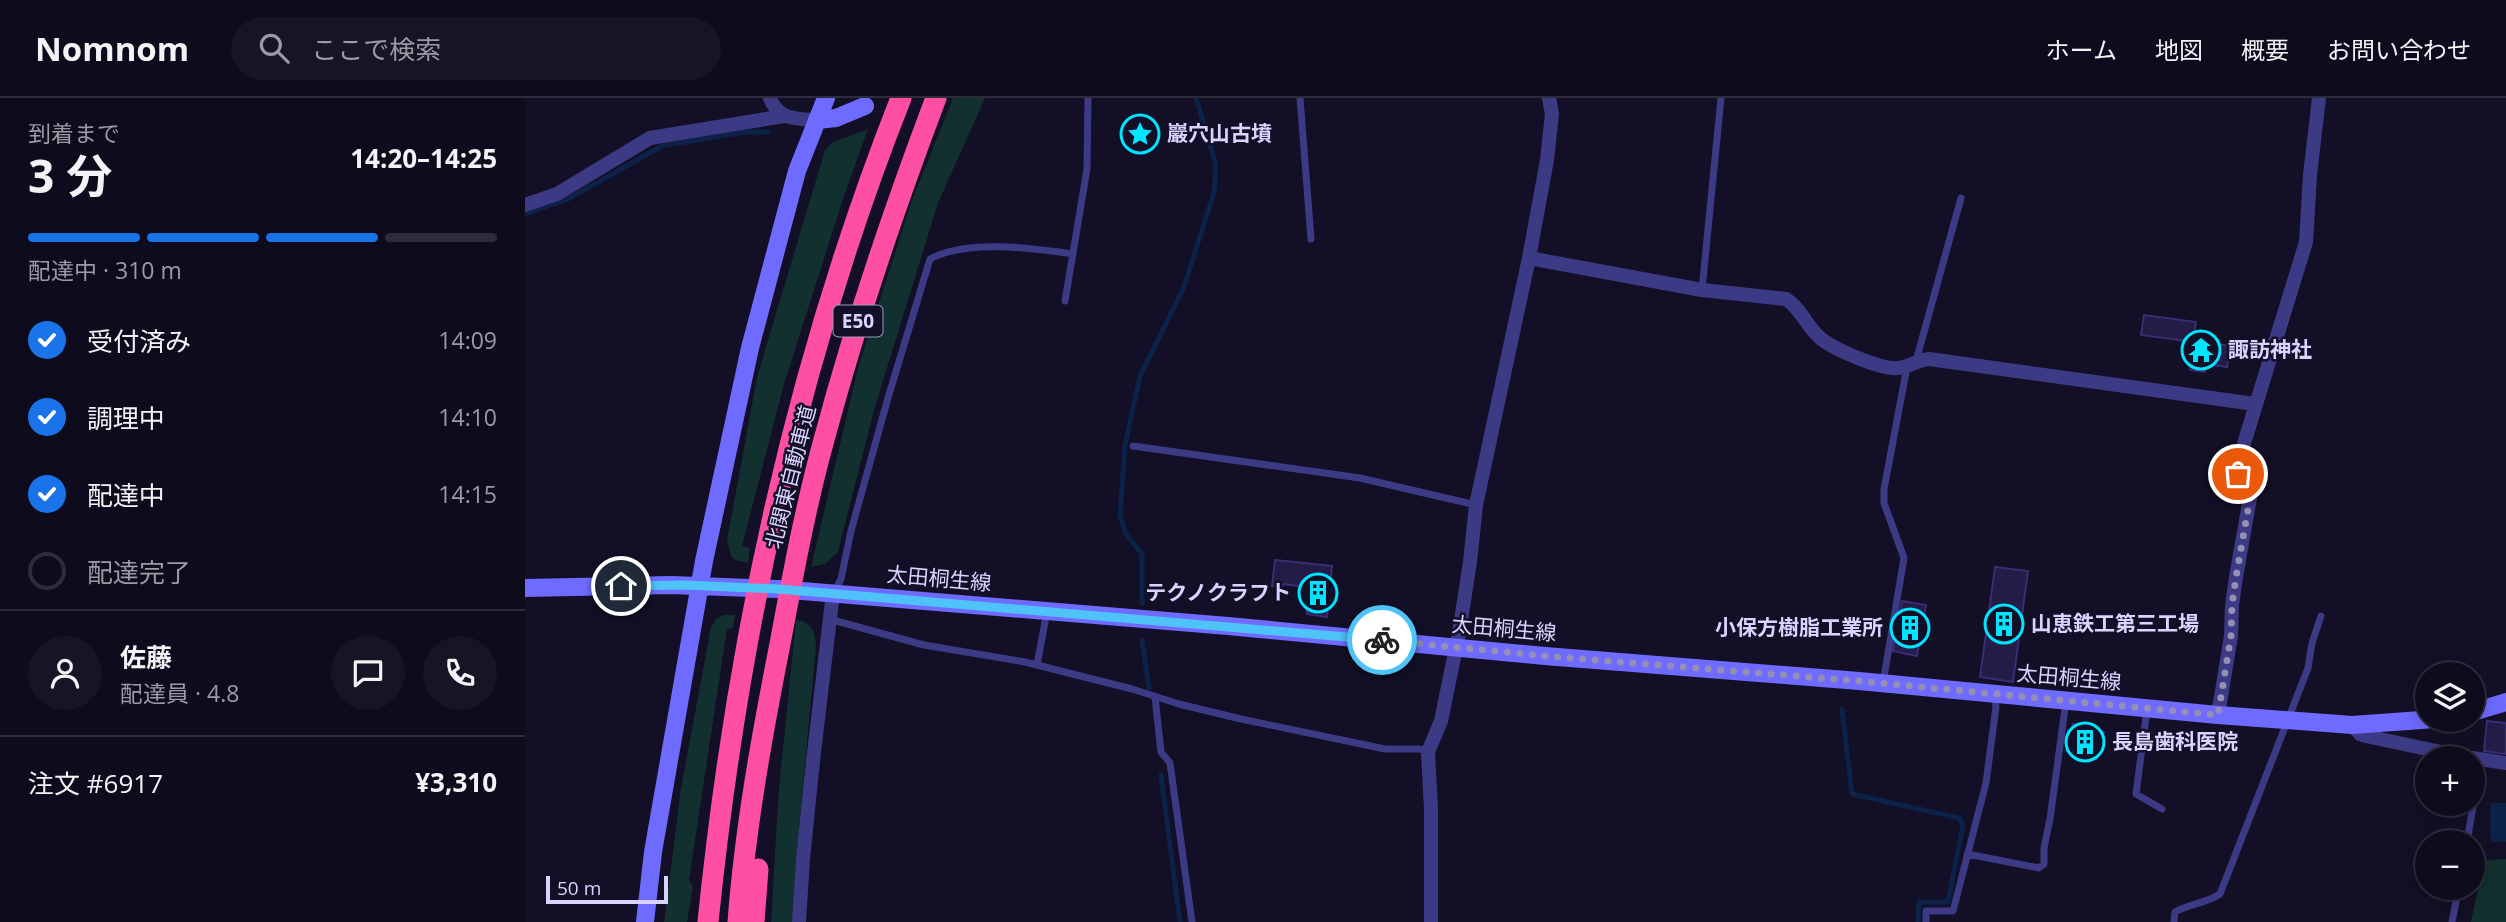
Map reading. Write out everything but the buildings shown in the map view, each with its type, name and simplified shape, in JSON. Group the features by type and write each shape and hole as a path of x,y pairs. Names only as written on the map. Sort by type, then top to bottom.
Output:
{"highway":[{"name":"北関東自動車道","path":"708,922 747,636 793,429 825,316 870,177 901,98"},
{"name":"北関東自動車道","path":"738,922 753,795 770,692 824,438 860,313 936,98"},
{"path":"754,922 766,793 770,692"}],"main road":[{"path":"645,922 653,852 700,585 750,348 797,171 826,98"},
{"path":"817,120 836,118 865,106"},
{"name":"太田桐生線","path":"525,588 700,585 833,593 1994,693 2218,715 2352,725 2415,720"},
{"path":"2485,708 2506,702"}],"street":[{"path":"770,98 775,109 784,116"},
{"path":"1431,922 1428,752 1441,721 1456,648 1476,505 1529,258 1547,160 1552,114 1549,98"},
{"path":"2218,715 2231,636 2236,577 2250,498 2248,489 2238,474 2238,463 2306,242 2319,98"},
{"path":"525,205 557,194 650,138 784,116 817,120"},
{"path":"1529,258 1702,290 1786,299 1793,303 1819,337 1837,349 1890,368 1929,359 2255,404"},
{"path":"799,922 803,859 833,593"},
{"path":"2352,725 2360,734 2415,746"},
{"path":"2485,760 2506,763"}],"lane":[{"path":"1065,301 1087,169 1088,98"},
{"path":"1300,98 1311,239"},
{"path":"1702,290 1721,98"},
{"path":"1883,684 1904,558 1884,503 1884,489 1912,363 1961,198"},
{"path":"833,593 841,579 851,531 930,259 948,250 982,248 1046,250 1073,254"},
{"path":"1133,446 1360,478 1476,505"},
{"path":"1037,665 1047,611"},
{"path":"2174,922 2175,912 2220,894 2308,668 2312,643 2321,616"},
{"path":"829,619 924,645 1037,665 1228,716 1385,749 1420,749 1428,752"},
{"path":"1926,922 1926,911 1953,911 1986,783 1996,707 1994,693"},
{"path":"1155,697 1161,752 1170,763 1192,922"},
{"path":"1967,854 2039,868 2044,864 2044,848 2066,700"},
{"path":"2147,708 2136,794 2162,809"},
{"path":"2452,922 2456,900"}],"green space":[{"path":"953,98 985,98 938,203 874,410 838,552 825,564 811,567 858,368 911,203"},
{"path":"868,129 784,384 742,546 750,548 748,563 735,560 731,556 727,541 757,377 825,150 833,142"},
{"path":"723,615 735,615 733,628 727,629 689,880 693,886 687,922 664,922 681,788 711,627 716,619"},
{"path":"796,620 812,628 816,646 793,922 771,922 779,788"},
{"path":"2506,859 2506,922 2471,922 2476,900 2485,900 2485,860"}],"water":[{"path":"2490,803 2506,803 2506,842 2491,842"}],"waterway":[{"path":"1142,603 1142,554 1126,534 1120,516 1125,445 1140,376 1184,287 1214,192 1216,165 1196,98"},
{"path":"525,214 568,199 662,146 745,132 768,132"},
{"path":"1142,640 1149,688"},
{"path":"1842,709 1852,794 1959,818 1963,825 1948,902 1919,902 1918,922"},
{"path":"1161,775 1180,922"}],"way so far":[{"path":"1382,640 2218,715 2231,636 2236,577 2250,498 2248,489 2238,474"}],"place":[{"name":"巖穴山古墳","path":"1140,134"},
{"name":"諏訪神社","path":"2201,350"},
{"name":"テクノクラフト","path":"1318,593"},
{"name":"山恵鉄工第三工場","path":"2004,624"},
{"name":"小保方樹脂工業所","path":"1910,628"},
{"name":"長島歯科医院","path":"2085,742"}],"route":[{"path":"621,586 685,585 778,589 1382,640"}]}
